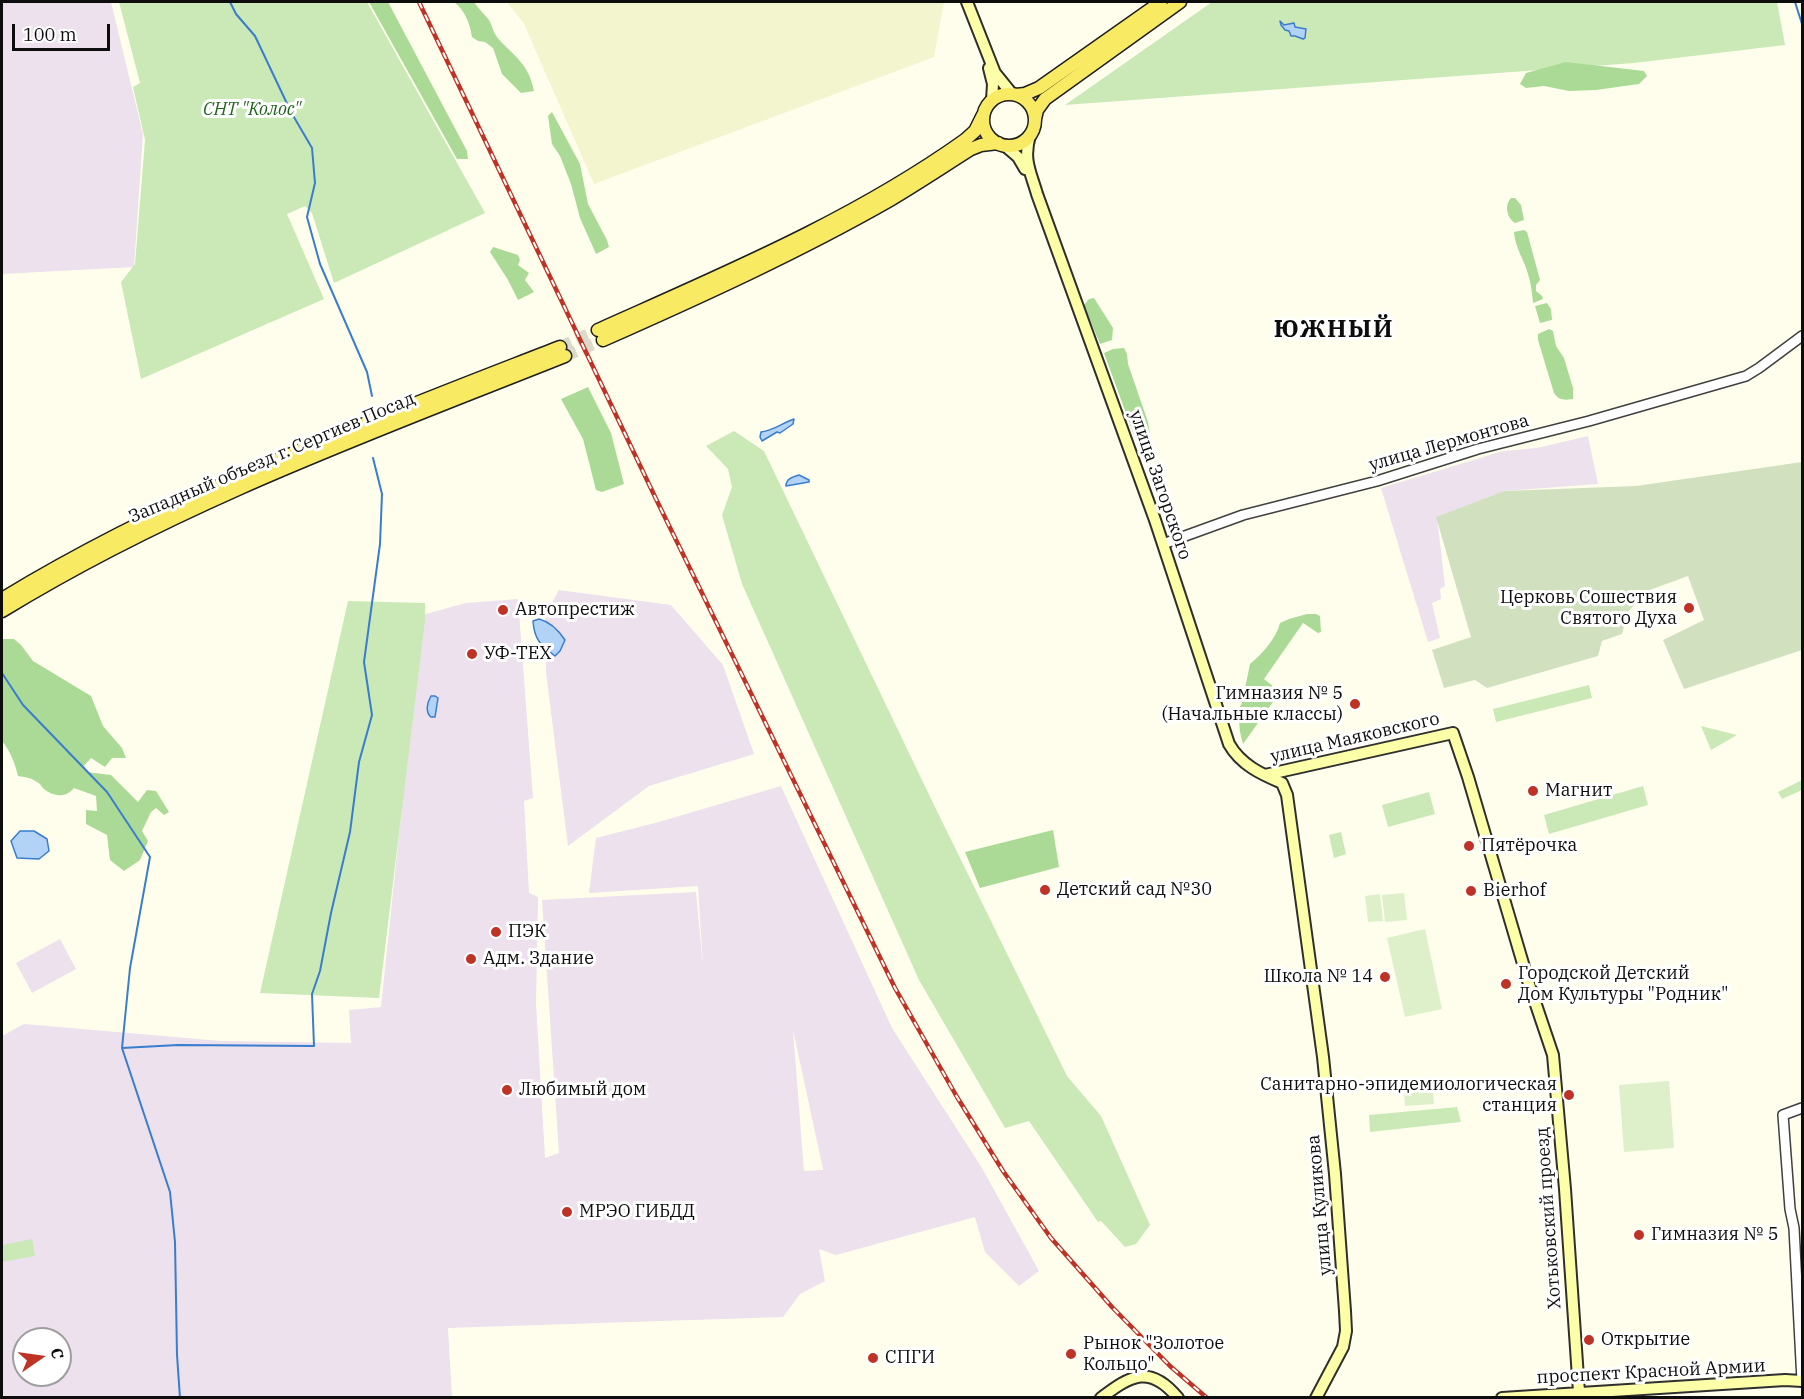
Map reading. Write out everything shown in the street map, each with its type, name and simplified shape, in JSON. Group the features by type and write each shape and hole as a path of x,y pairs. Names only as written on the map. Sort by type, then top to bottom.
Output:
{"main road":[{"path":"967,2 995,73 1014,94 1025,99 1031,106 1035,119"},
{"path":"1030,135 1016,145 981,145 971,149 890,200 776,261 720,288 600,335 772,252 884,192 965,140 975,130 992,100 1005,94 1025,94 1039,88 1161,2"},
{"path":"1037,194 1026,159 1026,148 1037,110 1045,99 1180,2"},
{"path":"976,25 991,75 992,100"},
{"path":"983,115 986,132 1018,157 1037,194"},
{"name":"улица Загорского","path":"1037,194 1129,445 1229,744 1236,756 1264,775"},
{"name":"Западный объезд г. Сергиев Посад","path":"2,599 140,523 200,494 328,439 562,351 206,503 146,531 2,611"},
{"name":"улица Маяковского","path":"1264,775 1453,733"},
{"name":"Хотьковский проезд","path":"1453,733 1530,990 1553,1055 1562,1148 1579,1392"},
{"name":"улица Куликова","path":"1264,775 1282,783 1287,795 1316,998 1334,1165 1346,1331 1343,1347 1318,1394"},
{"path":"1101,1398 1127,1379 1140,1376 1150,1376 1161,1381 1178,1398"},
{"name":"проспект Красной Армии","path":"1502,1398 1785,1380 1802,1381"},
{"path":"1802,1381 1803,1388"},
{"name":"проспект Красной Армии","path":"1623,1398 1786,1385 1802,1381"}],"street":[{"name":"улица Лермонтова","path":"1163,544 1243,515 1377,481 1478,449 1746,376 1803,336"},
{"path":"1802,1381 1794,1228 1790,1209 1783,1115 1803,1108"}],"shaded area":[{"path":"2,2 111,2 143,134 134,267 2,274"},
{"path":"1588,436 1598,484 1504,491 1437,517 1445,586 1440,589 1441,599 1432,603 1440,638 1428,642 1381,488 1503,451 1537,448"},
{"path":"559,590 671,605 723,665 754,754 649,786 568,846 546,673 545,615"},
{"path":"518,599 533,798 524,801 529,893 538,897 536,1003 545,1158 559,1153 542,900 696,892 703,967 698,886 589,893 596,838 781,786 892,1028 982,1168 1039,1271 1019,1286 985,1252 975,1217 836,1255 819,1249 825,1281 800,1294 783,1317 448,1328 452,1397 2,1397 2,1036 24,1024 221,1041 351,1043 349,1010 381,1007 422,615 466,603","holes":["793,1030 823,1169 804,1171"]},
{"path":"60,939 76,969 32,993 16,963"}],"green space":[{"name":"СНТ \"Колос\"","path":"119,2 367,2 485,213 334,283 312,213 305,206 287,214 324,299 141,379 121,282 135,264 145,140 133,87 140,83"},
{"path":"369,2 388,2 467,151 468,159 457,159"},
{"path":"454,2 474,2 489,20 497,37 520,61 532,81 534,91 521,93 502,74 493,48 472,37 466,18"},
{"path":"507,2 944,2 934,57 594,184 524,24"},
{"path":"1212,2 1777,2 1785,45 1634,63 1065,105"},
{"path":"1566,62 1644,71 1647,76 1639,84 1596,90 1569,91 1544,86 1526,88 1520,84 1526,73"},
{"path":"552,112 580,164 588,204 607,240 609,247 596,254 580,218 571,184 560,156 552,144 548,116"},
{"path":"1511,198 1515,198 1521,205 1524,220 1515,223 1510,218 1507,208"},
{"path":"1524,230 1527,232 1540,280 1536,285 1536,291 1543,299 1533,303 1529,277 1514,232"},
{"path":"493,247 518,255 520,260 518,265 529,273 525,280 534,292 518,300 490,252"},
{"path":"1094,298 1113,328 1112,340 1100,344 1084,305 1089,299"},
{"path":"1547,303 1551,309 1552,320 1540,323 1535,306"},
{"path":"1549,329 1553,331 1556,346 1564,358 1573,388 1573,399 1560,399 1554,393 1538,340 1538,334"},
{"path":"1124,348 1150,434 1139,439 1135,438 1104,353"},
{"path":"588,387 611,433 624,484 602,492 596,490 583,439 561,399"},
{"path":"734,431 764,451 1067,1076 1101,1116 1150,1225 1136,1244 1125,1247 1101,1221 1098,1222 1029,1121 1005,1128 919,980 742,584 722,515 732,487 728,469 706,446"},
{"path":"1802,462 1802,650 1684,689 1663,640 1704,620 1688,576 1647,591 1628,612 1622,634 1602,641 1598,656 1487,688 1475,680 1444,688 1432,650 1471,637 1436,517 1504,491 1636,486"},
{"path":"348,601 425,603 425,620 379,998 260,993"},
{"path":"1307,614 1320,616 1321,632 1318,633 1303,623 1264,679 1280,692 1243,744 1238,710 1242,703 1250,664 1268,646 1280,623"},
{"path":"2,639 14,639 33,661 91,696 103,726 122,748 126,758 112,758 105,767 91,758 84,766 87,772 111,775 138,802 147,790 156,791 169,812 164,815 156,808 151,812 142,831 148,841 140,860 124,871 110,860 107,835 86,824 86,810 97,811 96,796 74,788 67,794 56,795 48,792 33,780 18,776 12,757 2,741"},
{"path":"1589,685 1592,698 1496,722 1493,709"},
{"path":"1701,726 1737,735 1711,750"},
{"path":"1802,780 1802,790 1782,799 1778,792"},
{"path":"1643,786 1648,805 1549,834 1544,815"},
{"path":"1429,792 1435,814 1388,827 1382,805"},
{"path":"1053,830 1059,867 980,888 965,852"},
{"path":"1341,832 1346,854 1334,858 1329,835"},
{"path":"1404,893 1407,920 1385,922 1382,895"},
{"path":"1380,894 1383,921 1368,922 1365,896"},
{"path":"1425,929 1442,1009 1405,1017 1387,938"},
{"path":"1669,1081 1674,1148 1624,1152 1619,1085"},
{"path":"1433,1091 1434,1104 1405,1106 1404,1093"},
{"path":"1457,1107 1461,1122 1370,1132 1369,1115"},
{"path":"32,1239 35,1256 2,1262 2,1245"}],"water":[{"path":"1280,21 1284,25 1294,23 1295,27 1306,29 1305,38 1291,36"},
{"path":"794,419 793,424 780,433 777,432 762,441 761,432"},
{"path":"799,475 809,482 786,486 788,480"},
{"path":"539,619 554,627 565,640 555,656 542,645 537,637 533,621"},
{"path":"431,696 438,698 435,717 431,717 427,710"},
{"path":"20,831 34,831 47,839 49,851 39,859 17,858 11,841"}],"waterway":[{"path":"230,2 236,14 255,36 291,112 312,148 315,183 307,217 320,264 367,372 372,396"},
{"path":"1795,2 1802,24"},
{"path":"122,1048 178,1045 314,1046 312,994 320,971 350,832 359,762 372,715 364,662 380,544 382,494 373,458"},
{"path":"2,673 23,705 107,792 150,857 130,968 122,1048 170,1192 175,1242 180,1398"}],"tunnel":[{"path":"560,347 598,330"},
{"path":"565,356 603,340"}],"railway":[{"path":"419,2 657,501 895,988 957,1097 1003,1171 1051,1238 1112,1307 1170,1366 1207,1398"}],"place":[{"name":"Церковь Сошествия Святого Духа","path":"1689,608"},
{"name":"Автопрестиж","path":"503,610"},
{"name":"УФ-ТЕХ","path":"472,654"},
{"name":"Гимназия № 5 (Начальные классы)","path":"1355,704"},
{"name":"Магнит","path":"1533,791"},
{"name":"Пятёрочка","path":"1469,846"},
{"name":"Детский сад №30","path":"1045,890"},
{"name":"Bierhof","path":"1471,891"},
{"name":"ПЭК","path":"496,932"},
{"name":"Адм. Здание","path":"471,959"},
{"name":"Школа № 14","path":"1385,977"},
{"name":"Городской Детский Дом Культуры \"Родник\"","path":"1506,984"},
{"name":"Любимый дом","path":"507,1090"},
{"name":"Санитарно-эпидемиологическая станция","path":"1569,1095"},
{"name":"МРЭО ГИБДД","path":"567,1212"},
{"name":"Гимназия № 5","path":"1639,1235"},
{"name":"Открытие","path":"1589,1340"},
{"name":"Рынок \"Золотое Кольцо\"","path":"1071,1354"},
{"name":"СПГИ","path":"873,1358"}],"district":[{"name":"ЮЖНЫЙ","path":"1334,330"}]}
